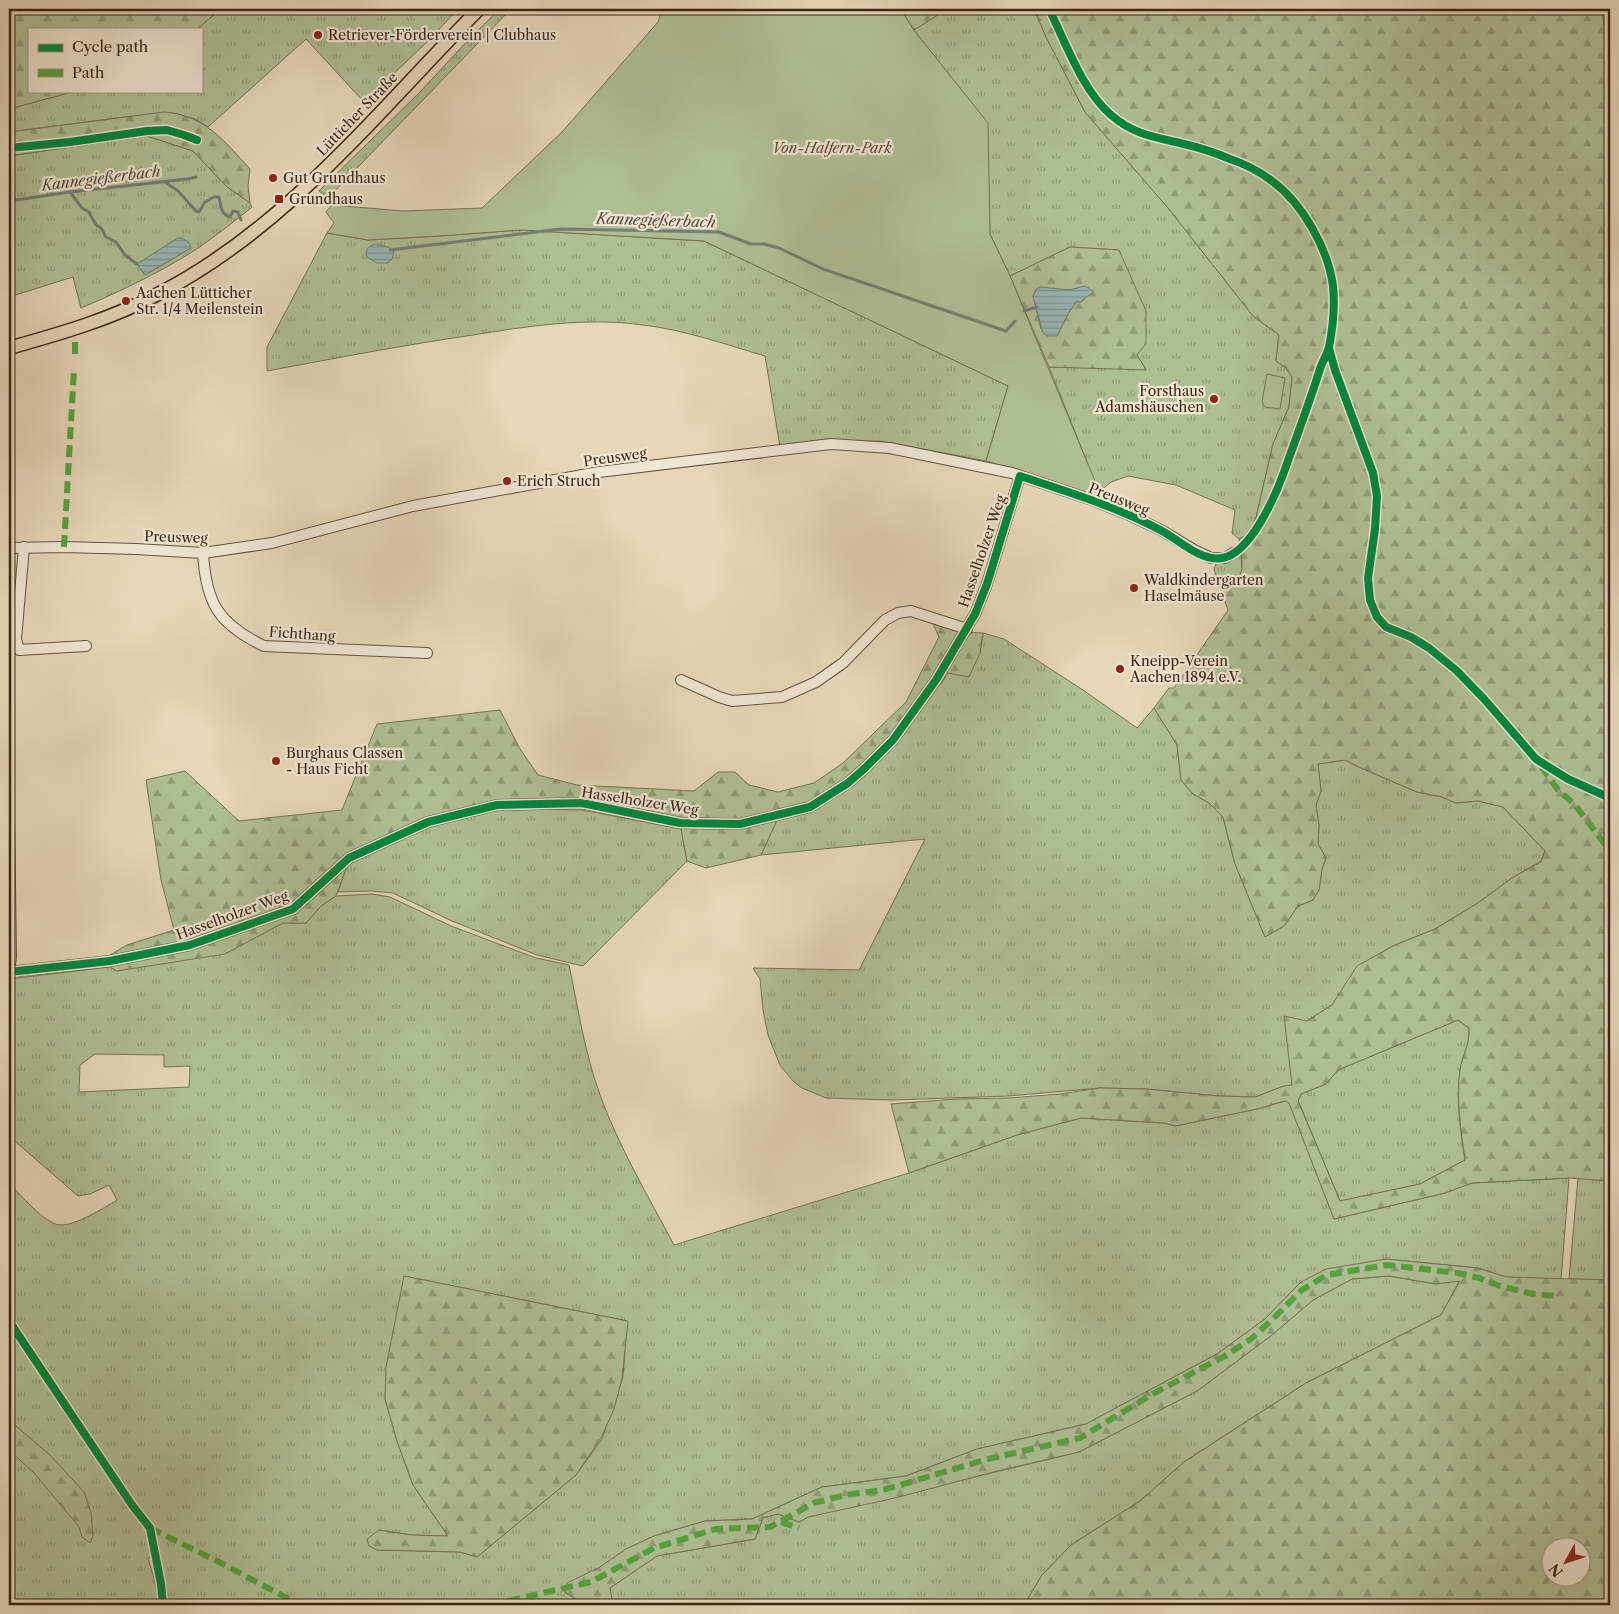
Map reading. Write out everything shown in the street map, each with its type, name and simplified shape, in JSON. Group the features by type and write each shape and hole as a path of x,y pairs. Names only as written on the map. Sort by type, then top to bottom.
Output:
{"main road":[{"name":"Lütticher Straße","path":"9,348 79,329 129,308 185,279 234,247 328,165 479,9"}],"street":[{"name":"Preusweg","path":"9,548 136,549 203,553 272,543 413,506 599,472 831,444 890,448 1020,476 1092,500 1129,515 1161,530 1202,555 1211,558 1225,558 1233,553"},
{"name":"Hasselholzer Weg","path":"9,810 11,956 9,972 129,958 190,945 293,909 349,858 428,822 497,805 582,804 680,823 740,824 810,807 848,783 893,740 936,680 967,629 987,584 1020,476"},
{"path":"24,547 16,638 19,650 86,646"},
{"name":"Fichthang","path":"203,553 204,579 213,605 228,623 244,637 264,646 427,653"},
{"path":"681,680 732,701 782,697 816,682 842,663 885,620 898,613 910,611 967,629"}],"green space":[{"path":"9,9 221,9 198,28 28,28 28,92 72,92 9,109"},
{"path":"221,9 458,9 428,41 364,102 306,39 208,127 195,119 173,113 125,117 9,132 9,109 72,92 202,92 202,28 198,28"},
{"path":"500,9 511,9 328,198 319,191 420,92"},
{"name":"Von-Halfern-Park","path":"662,9 901,9 913,29 988,123 990,234 1010,276 1102,498 986,461 1008,386 704,241 521,230 368,240 327,233 334,223 326,212 332,205 403,211 482,208 562,132 658,22"},
{"path":"901,9 947,9 914,30"},
{"path":"947,9 1034,9 1047,39 1085,112 1168,208 1253,316 1279,335 1276,361 1286,368 1292,377 1289,407 1273,444 1255,522 1245,536 1239,539 1232,533 1235,510 1176,485 1128,476 1111,482 1099,492 1049,367 1146,369 1137,355 1119,250 1070,247 1010,276 990,234 987,123 914,30"},
{"path":"1034,9 1602,9 1604,25 1610,33 1610,1181 1569,1178 1472,1183 1445,1193 1334,1219 1289,1103 1285,1101 1257,1109 1175,1126 1165,1123 1081,1118 1017,1135 909,1173 891,1104 956,1099 1009,1098 1060,1094 1100,1088 1146,1089 1219,1096 1255,1097 1284,1086 1292,1085 1284,1016 1307,1021 1332,1005 1357,966 1395,945 1435,929 1478,903 1512,878 1541,862 1545,851 1503,807 1478,801 1456,803 1442,797 1417,792 1345,760 1318,764 1321,791 1316,805 1319,826 1318,844 1326,858 1322,869 1319,890 1313,900 1298,906 1284,926 1265,937 1235,864 1223,817 1209,803 1193,794 1181,780 1177,745 1154,708 1169,688 1174,688 1228,610 1219,585 1238,577 1242,570 1239,539 1245,536 1255,522 1273,444 1289,407 1292,377 1286,368 1276,361 1279,335 1253,316 1168,208 1085,112 1047,39","holes":["1458,1020 1469,1028 1467,1046 1460,1070 1459,1092 1465,1160 1420,1184 1340,1201 1298,1101 1301,1094 1326,1084 1338,1070"]},
{"path":"164,112 191,118 213,131 222,139 250,169 248,186 250,203 226,186 193,151 147,136 9,156 9,132"},
{"path":"147,136 193,151 226,186 250,203 252,207 216,236 165,268 81,308 73,277 9,297 9,156","holes":["178,238 191,248 145,275 138,264"]},
{"path":"521,230 704,241 1008,386 986,461 880,441 828,441 780,447 765,356 659,327 601,322 537,326 421,343 267,371 267,347 327,233 368,240"},
{"path":"1070,247 1119,250 1146,311 1146,344 1137,355 1146,370 1049,367 1010,276","holes":["1080,288 1084,300 1081,302 1077,301 1057,336 1041,329 1033,296"]},
{"path":"1267,374 1285,378 1280,409 1265,407 1262,402"},
{"path":"1241,553 1242,573 1219,585 1214,569 1216,564 1227,562"},
{"path":"933,624 961,632 983,633 980,653 969,677 948,673 898,740 849,786 778,818 761,855 706,868 687,861 681,819 582,800 428,818 348,863 336,896 321,906 306,923 283,923 225,954 117,971 110,967 110,955 127,945 174,930 161,880 146,780 185,771 239,821 342,810 377,724 500,710 520,749 538,775 577,785 694,791 718,772 735,772 749,785 778,792 814,783 843,763 906,702 939,637"},
{"path":"983,633 1004,639 1083,690 1137,728 1154,708 1177,745 1181,780 1193,794 1209,803 1223,817 1235,864 1265,937 1284,926 1298,906 1313,900 1319,890 1322,869 1326,858 1318,844 1319,826 1316,805 1321,791 1318,764 1345,760 1417,792 1442,797 1456,803 1478,801 1503,807 1545,851 1541,861 1512,878 1478,903 1435,929 1395,945 1358,966 1332,1005 1307,1021 1292,1085 1284,1086 1255,1097 1219,1096 1146,1089 1100,1088 1009,1096 891,1100 826,1098 802,1088 793,1081 780,1065 768,1035 760,979 753,968 859,970 925,839 761,855 778,818 942,683 948,672 980,653"},
{"path":"497,808 582,810 681,829 687,861 583,966 537,955 452,921 393,893 371,891 338,892 348,863 430,825"},
{"path":"372,894 390,897 451,926 536,958 569,965 586,1047 600,1095 625,1152 674,1245 909,1173 1017,1135 1081,1118 1165,1123 1175,1126 1257,1109 1285,1101 1289,1102 1334,1219 1445,1193 1472,1183 1569,1178 1561,1280 1506,1277 1478,1268 1386,1259 1301,1282 1265,1319 1217,1354 1086,1424 977,1449 906,1476 822,1487 752,1519 705,1521 654,1536 626,1549 565,1592 584,1605 165,1605 157,1557 148,1558 159,1596 159,1605 11,1605 9,1601 9,1328 18,1338 68,1419 78,1415 56,1387 9,1314 9,1183 47,1220 60,1225 81,1220 117,1200 109,1185 90,1194 78,1196 9,1136 9,979 110,967 117,971 261,934 283,923 306,923 321,906 336,896","holes":["95,1054 164,1055 164,1067 190,1066 189,1087 79,1092 80,1065","404,1276 627,1321 623,1377 602,1439 576,1475 477,1557 460,1552 377,1550 379,1530 411,1535 448,1536 413,1485 397,1441 385,1399"]},
{"path":"1458,1020 1469,1028 1467,1045 1460,1070 1458,1092 1465,1160 1420,1184 1340,1201 1298,1100 1301,1094 1326,1084 1338,1070"},
{"path":"1578,1178 1610,1181 1610,1280 1569,1279"},
{"path":"1386,1259 1478,1268 1506,1277 1610,1280 1610,1605 1024,1605 1042,1575 1071,1545 1140,1501 1184,1462 1306,1383 1441,1315 1460,1281 1436,1284 1389,1276 1352,1279 1313,1300 1272,1335 1197,1391 1079,1452 895,1498 808,1517 799,1522 778,1514 763,1518 755,1539 657,1556 610,1588 613,1605 584,1605 565,1592 567,1583 600,1567 626,1549 654,1536 705,1521 752,1519 822,1487 906,1476 977,1449 1086,1424 1217,1354 1265,1319 1301,1282 1326,1269"},
{"path":"404,1276 628,1321 622,1379 614,1409 601,1438 576,1475 477,1557 460,1552 377,1550 369,1546 367,1539 379,1530 411,1535 448,1536 413,1485 397,1441 385,1399 386,1367"},
{"path":"1389,1276 1436,1284 1460,1280 1441,1315 1306,1383 1184,1462 1140,1501 1071,1545 1042,1575 1024,1605 613,1605 609,1588 657,1556 755,1539 763,1518 778,1514 799,1522 808,1517 1079,1452 1197,1391 1272,1335 1313,1300 1352,1279"},
{"path":"9,1420 50,1455 84,1492 91,1512 93,1536 90,1543 82,1537 79,1527 35,1474 9,1450"}],"water":[{"path":"178,238 186,240 191,248 145,275 137,264"},
{"path":"375,244 388,247 394,252 392,259 388,263 377,263 367,257 366,252"},
{"path":"1084,286 1093,292 1080,302 1077,301 1057,336 1047,336 1043,333 1033,296 1036,289 1041,287 1070,290"}],"waterway":[{"name":"Kannegießerbach","path":"9,201 196,177"},
{"path":"165,182 178,191 196,211 199,212 205,202 214,197 219,197 224,213 230,217 233,211 238,212 241,220"},
{"path":"70,192 82,208 89,212 96,225 101,228 106,237 116,242 125,255 137,264"},
{"name":"Kannegießerbach","path":"390,250 561,229 719,232 751,244 764,244 779,248 823,269 1006,331 1015,321"},
{"path":"1024,311 1037,307"}],"marked path":[{"path":"75,342 75,355"},
{"path":"64,547 74,369"},
{"path":"1541,766 1558,790 1575,805 1610,851"},
{"path":"491,1605 591,1582 654,1548 716,1529 770,1527 814,1503 845,1495 883,1490 988,1459 1080,1438 1156,1392 1225,1356 1251,1339 1302,1290 1327,1275 1387,1265 1458,1273 1533,1294 1557,1296"},
{"path":"781,1522 799,1528"},
{"path":"150,1528 300,1605"}],"cycle path":[{"path":"9,972 110,961 190,945 293,909 349,858 428,822 497,805 582,803 680,823 740,824 810,807 848,783 893,740 936,680 975,614 987,584 1020,476 1145,522 1206,557 1222,558 1232,554 1242,546 1252,536 1268,509 1284,472 1329,347 1332,332 1334,294 1326,257 1312,228 1293,201 1283,190 1262,174 1241,163 1212,152 1135,131 1111,115 1091,93 1068,51 1049,9"},
{"path":"9,148 167,130 197,140"},
{"path":"1329,348 1335,370 1373,473 1377,496 1375,529 1368,578 1370,600 1377,617 1386,627 1411,637 1429,648 1457,671 1536,759 1568,779 1610,798"},
{"path":"9,1321 132,1505 150,1528 161,1584 163,1605"}],"place":[{"name":"Retriever-Förderverein | Clubhaus","path":"318,35"},
{"name":"Gut Grundhaus","path":"273,178"},
{"name":"Grundhaus","path":"279,199"},
{"name":"Aachen Lütticher Str. 1/4 Meilenstein","path":"126,301"},
{"name":"Forsthaus Adamshäuschen","path":"1214,399"},
{"name":"Erich Struch","path":"507,481"},
{"name":"Waldkindergarten Haselmäuse","path":"1134,588"},
{"name":"Kneipp-Verein Aachen 1894 e.V.","path":"1120,669"},
{"name":"Burghaus Classen - Haus Ficht","path":"276,761"}]}
